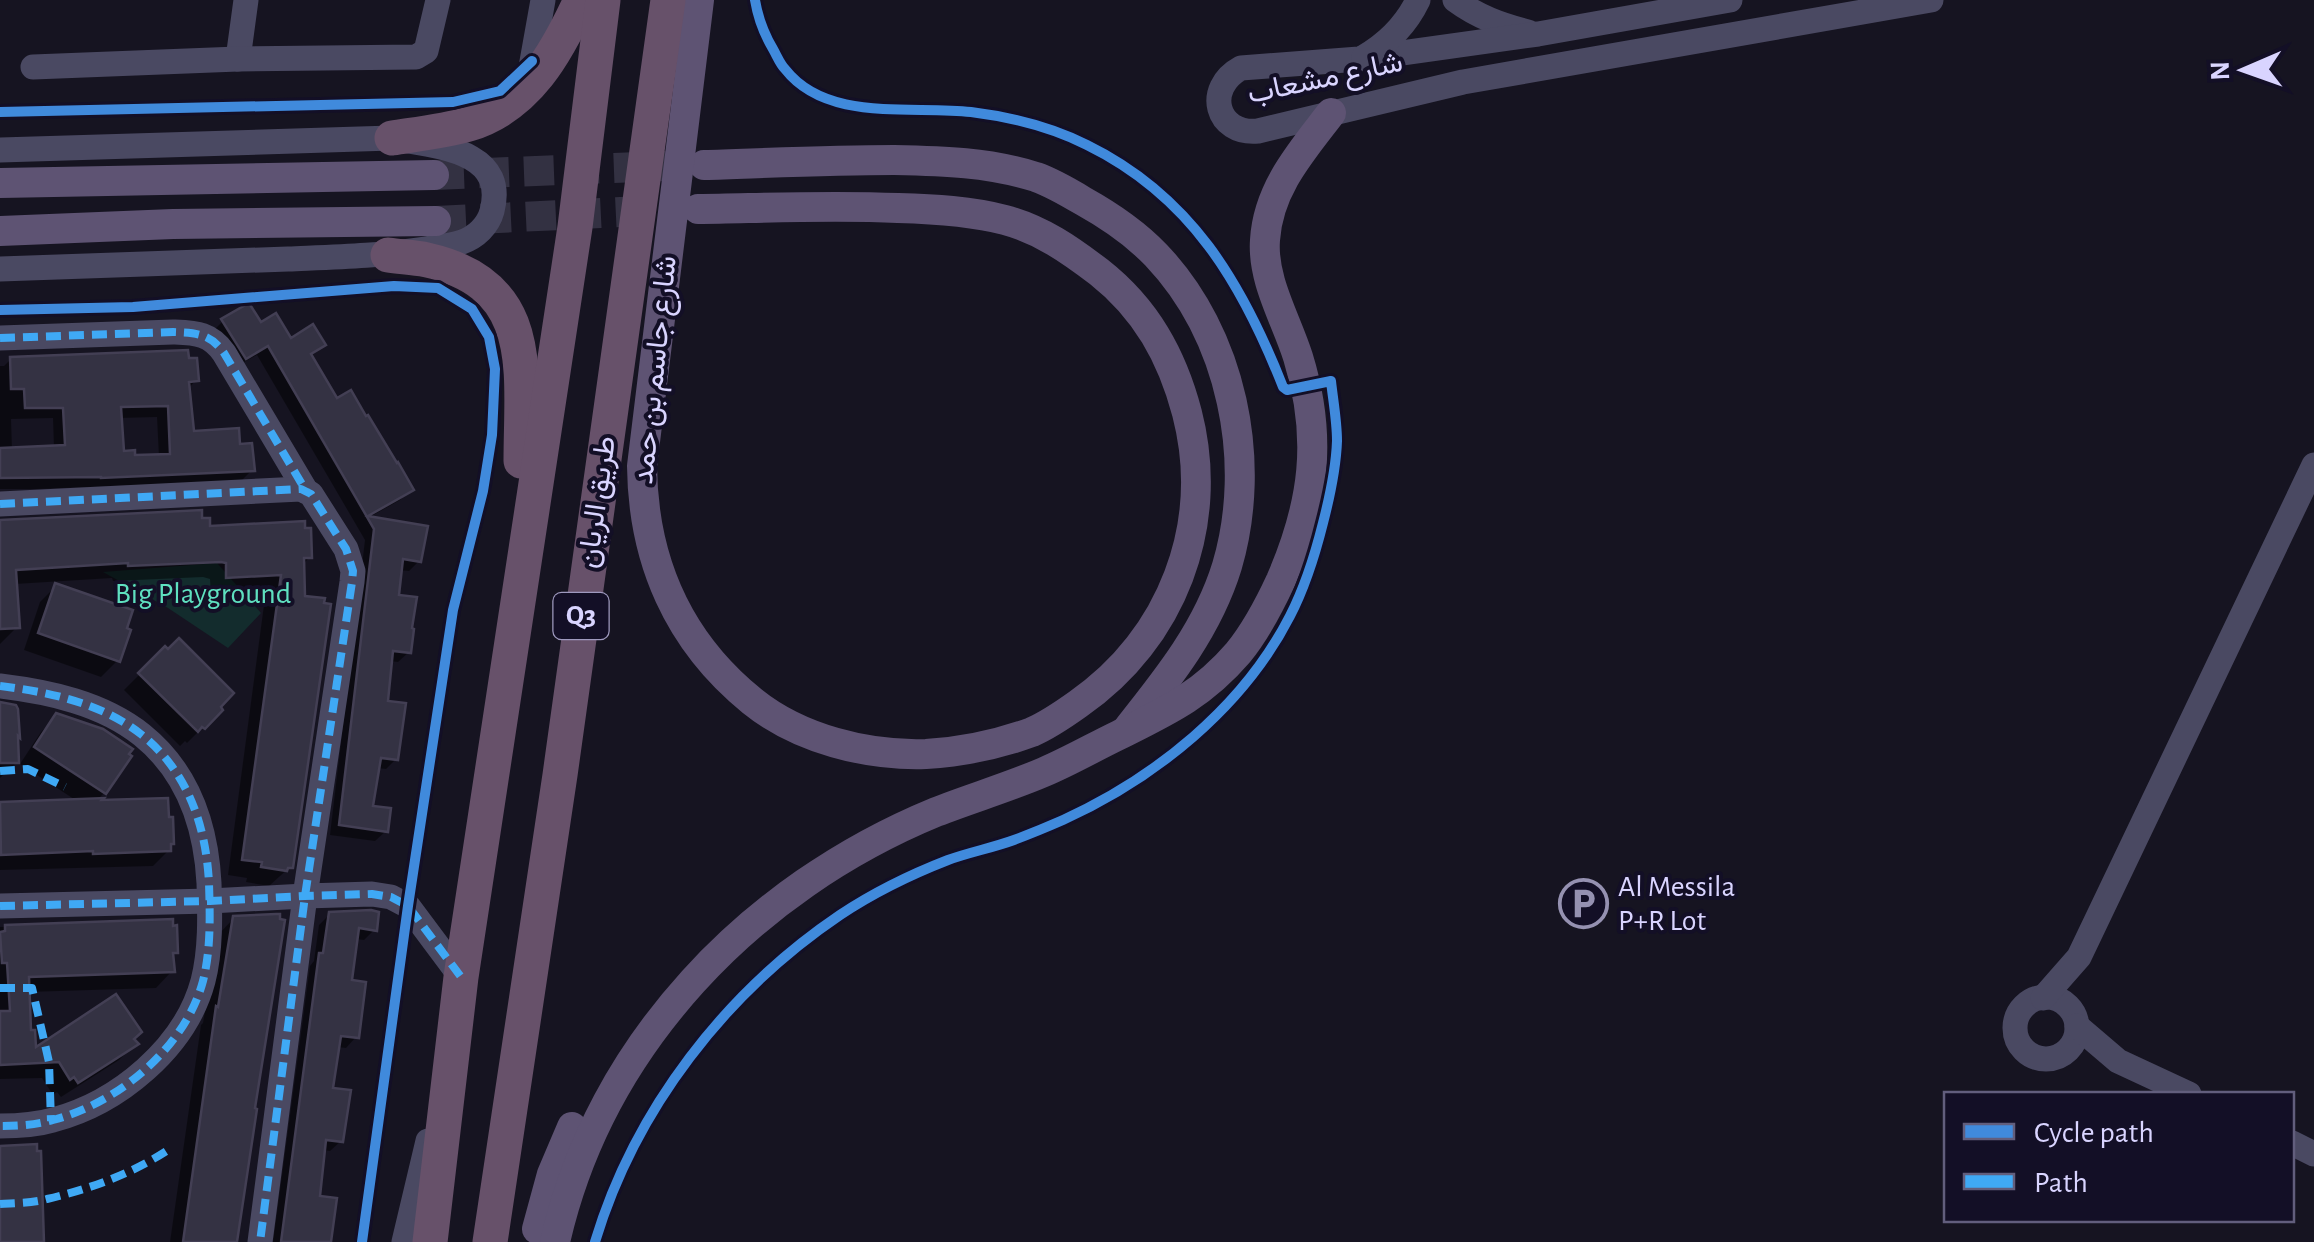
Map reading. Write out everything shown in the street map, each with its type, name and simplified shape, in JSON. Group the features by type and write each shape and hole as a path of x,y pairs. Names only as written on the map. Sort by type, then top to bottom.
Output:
{"highway":[{"path":"392,138 466,125 514,101 548,63 581,0"},
{"name":"طريق الريان","path":"430,1242 461,977 574,227 603,0"},
{"name":"طريق الريان","path":"491,1239 668,0"},
{"path":"388,255 427,260 478,280 508,311 515,328 521,373 522,573"}],"main road":[{"name":"شارع جاسم بن حمد","path":"698,208 938,209 1006,220 1067,247 1117,286 1140,312 1166,353 1184,399 1192,432 1196,500 1192,533 1172,595 1157,624 1117,673 1034,731 940,753 876,752 791,726 763,710 740,692 698,646 679,618 664,587 647,531 642,466 699,0"},
{"path":"555,1242 582,1154 610,1096 654,1028 722,949 817,873 860,848 938,812 1040,774 1177,706 1236,654 1262,618 1304,522 1311,481 1311,421 1306,387 1267,270 1265,237 1279,186 1331,114"},
{"path":"704,165 858,160 951,161 995,166 1039,178 1102,212 1140,240 1172,274 1203,325 1230,395 1240,456 1237,518 1210,611 1179,663 1124,733"},
{"path":"0,183 434,174"},
{"path":"0,231 174,224 436,221"},
{"path":"534,1242 552,1174 586,1099 618,1050 682,972 701,957 722,949"}],"street":[{"path":"238,59 246,0"},
{"path":"33,67 416,57 426,51 438,0"},
{"path":"528,88 543,0"},
{"path":"1359,60 1391,38 1418,0"},
{"path":"1455,0 1472,13 1501,25 1538,34"},
{"name":"شارع مشعاب","path":"1730,0 1359,60 1241,68 1226,79 1219,92 1222,113 1230,125 1243,131 1258,131 1422,90 1931,0"},
{"path":"0,150 392,138 473,158 490,175 494,188 490,217 476,235 464,241 388,255 0,268"},
{"path":"0,338 173,332 212,338 346,548 352,571 260,1242"},
{"path":"2043,998 2078,958 2314,465"},
{"path":"0,504 306,490"},
{"path":"0,686 43,692 86,705 142,735 164,757 183,782 196,810 205,840 210,901 203,981 187,1020 161,1053 122,1088 75,1113 51,1121 0,1126"},
{"path":"0,906 391,896 408,906 461,977"},
{"path":"2078,958 2074,1018 2076,1037 2071,1047 2050,1060 2021,1047 2015,1030 2020,1012 2033,1000 2054,998 2063,1002 2074,1018 2118,1060 2186,1092"},
{"name":"طريق الريان","path":"404,1242 457,1019"},
{"path":"2063,1054 2118,1060"}],"green space":[{"name":"Big Playground","path":"217,563 261,613 228,648 168,608 103,572"}],"building":[{"path":"249,303 261,322 276,313 291,338 313,324 326,345 311,354 337,398 351,390 414,490 368,516 428,526 421,562 403,559 399,595 417,597 414,629 411,653 393,651 388,701 406,703 398,760 381,758 373,806 391,808 388,832 339,825 374,529 268,346 246,359 221,319"},
{"path":"188,350 189,358 197,358 199,381 189,382 194,431 239,428 240,444 252,443 255,471 0,478 0,448 65,445 63,408 25,408 24,389 11,389 10,357","holes":["168,406 170,454 135,455 135,450 124,451 121,407"]},
{"path":"202,510 202,518 210,518 210,526 305,521 305,528 311,528 312,558 304,558 305,596 325,598 324,603 331,604 293,868 287,871 242,860 281,575 226,578 226,563 221,562 16,570 20,628 0,629 0,520"},
{"path":"55,583 133,610 120,662 38,633"},
{"path":"179,638 234,693 221,707 223,710 198,732 138,673 165,646 168,649"},
{"path":"0,702 16,705 18,709 19,763 0,763"},
{"path":"56,713 103,729 133,749 106,794 34,747"},
{"path":"168,798 169,817 173,817 171,851 1,855 0,802"},
{"path":"329,912 379,912 377,931 359,928 352,980 366,982 359,1038 341,1036 333,1088 351,1090 343,1142 326,1140 320,1196 337,1198 331,1242 281,1242 319,953 323,953"},
{"path":"280,914 280,919 285,920 237,1242 183,1242 216,1006 233,916"},
{"path":"173,919 173,926 177,925 175,972 29,977 31,1030 35,1030 36,1047 116,994 142,1032 134,1039 139,1044 78,1083 74,1077 70,1080 59,1062 0,1065 0,1011 10,1011 7,963 2,963 0,932 5,931 5,925"},
{"path":"37,1144 37,1151 41,1151 44,1242 0,1242 0,1146"}],"tunnel":[{"path":"434,175 666,166"},
{"path":"436,221 662,210"}],"marked path":[{"path":"0,338 173,332 208,338 224,353 306,491"},
{"path":"0,504 301,489 311,494 346,549 352,582 305,896 260,1242"},
{"path":"0,686 92,707 126,724 158,750 183,783 199,821 207,862 210,920 206,969 194,1006 181,1029 146,1069 101,1101 77,1112 40,1123 0,1126"},
{"path":"0,771 28,769 65,787"},
{"path":"0,906 372,894 391,897 408,906 461,977"},
{"path":"0,988 32,988 49,1062 51,1121"},
{"path":"0,1204 41,1200 79,1190 127,1172 171,1148"}],"cycle path":[{"path":"595,1242 612,1193 660,1100 723,1017 798,946 840,915 907,878 948,860 1006,843 1097,803 1163,761 1222,710 1271,649 1295,605 1317,547 1335,462 1337,433 1331,381 1287,390 1283,387 1250,312 1230,278 1209,246 1156,190 1087,145 1030,124 971,112 872,108 823,98 803,86 782,65 764,32 755,0"},
{"path":"0,112 453,102 500,91 532,61"},
{"path":"0,310 133,307 394,286 438,288 472,309 489,337 495,369 492,435 483,491 453,610 362,1242"}],"place":[{"name":"Al Messila P+R Lot","path":"1583,904"}]}
